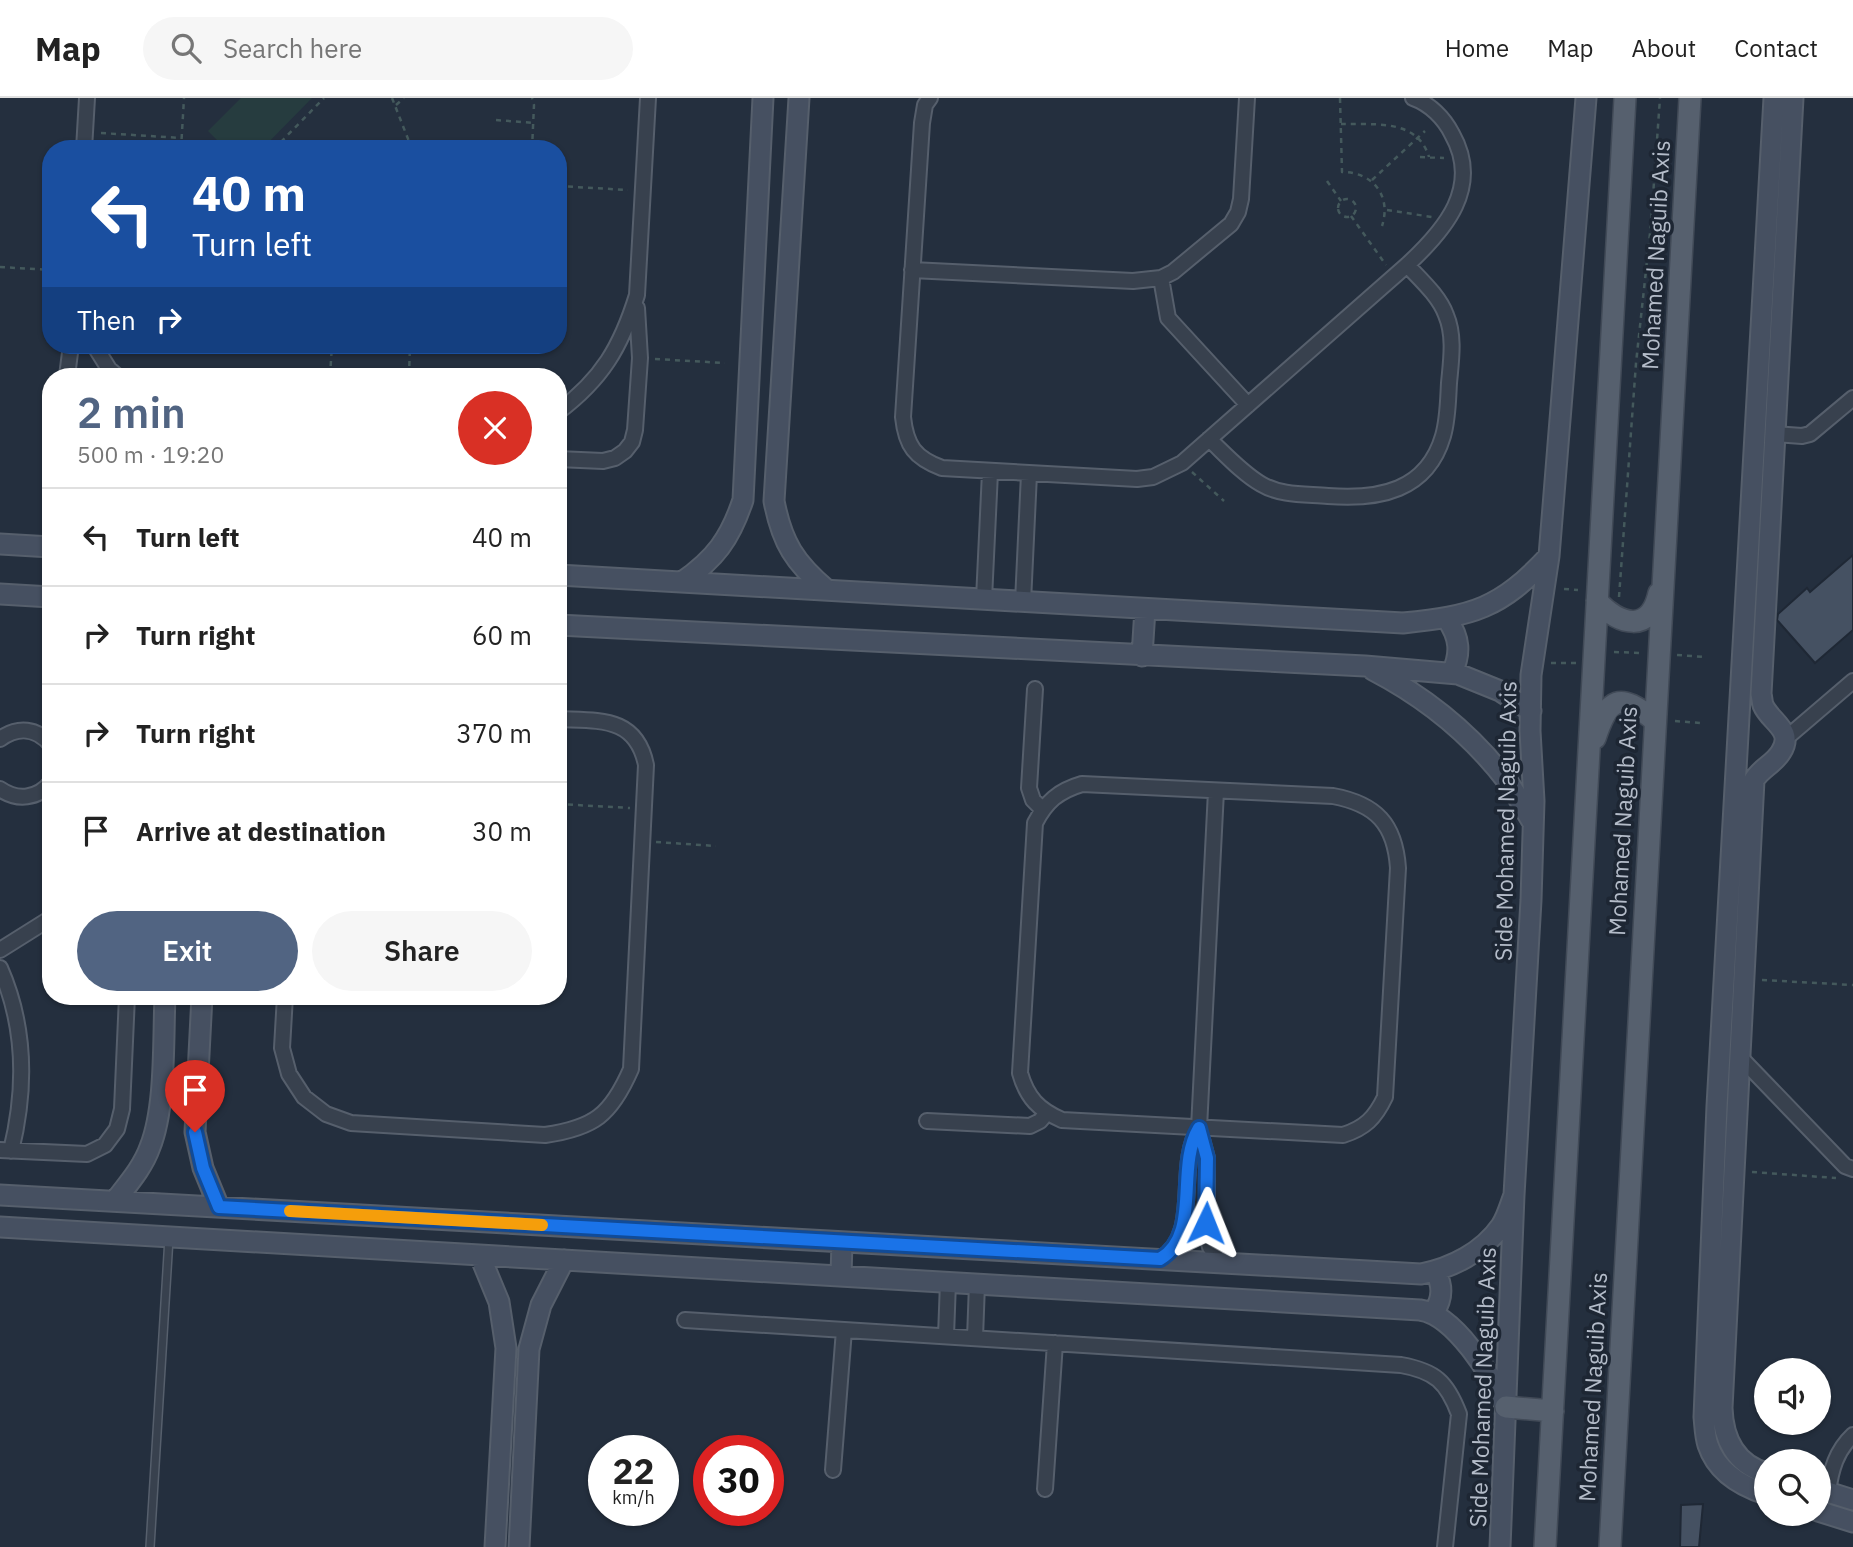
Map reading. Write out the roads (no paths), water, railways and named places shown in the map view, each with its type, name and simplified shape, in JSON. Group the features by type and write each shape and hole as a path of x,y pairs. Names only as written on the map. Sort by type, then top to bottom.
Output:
{"main road":[{"name":"Mohamed Naguib Axis","path":"1545,1547 1593,663 1604,599 1624,98"},
{"name":"Mohamed Naguib Axis","path":"1610,1547 1690,98"},
{"path":"1604,599 1608,614 1620,621 1635,621 1648,615 1657,604 1663,575"},
{"path":"1588,758 1604,712 1612,705 1621,702 1632,704 1654,720"},
{"path":"1506,1407 1553,1411"}],"street":[{"path":"85,140 87,98"},
{"path":"567,459 603,461 615,458 625,452 632,442 635,430 639,358 636,295 648,98"},
{"path":"682,582 703,567 721,547 734,525 743,500 763,98"},
{"path":"799,98 774,501 779,527 790,552 806,573 827,590"},
{"path":"930,98 925,105 922,123 903,417 905,434 913,450 926,462 942,468 1137,479 1153,477 1182,463 1435,239 1458,200 1461,190 1461,158 1447,125 1435,111 1413,98"},
{"path":"912,270 1133,281 1161,278 1173,272 1231,224 1238,212 1247,98"},
{"name":"Side Mohamed Naguib Axis","path":"1500,1547 1514,1195 1531,900 1532,663 1549,556 1586,98"},
{"path":"1754,1466 1742,1460 1729,1445 1723,1427 1754,780 1781,752 1784,740 1780,724 1763,705 1761,694 1764,433 1774,98"},
{"path":"1754,1491 1745,1488 1723,1470 1708,1446 1704,1417 1717,1106 1737,759 1793,98"},
{"path":"1209,439 1251,478 1286,493 1372,497 1409,483 1425,470 1437,453 1444,435 1451,331 1438,300 1407,265"},
{"path":"1161,278 1168,318 1248,405"},
{"path":"567,405 581,395 608,363 627,326 636,295"},
{"path":"1764,433 1802,436 1811,434 1853,398"},
{"path":"984,599 990,472"},
{"path":"1023,601 1029,474"},
{"path":"3,543 42,546"},
{"path":"567,576 1403,623 1447,619 1472,613 1524,583 1549,556"},
{"path":"0,594 42,596"},
{"path":"1142,656 1145,608"},
{"path":"1447,619 1455,631 1459,645 1458,660 1451,673"},
{"path":"567,625 1366,666 1451,673 1500,691 1531,711"},
{"path":"1366,666 1411,692 1463,732 1507,781 1533,823"},
{"path":"1784,740 1853,681"},
{"path":"1035,689 1029,788 1033,800 1042,809"},
{"path":"1740,717 1754,709 1769,714"},
{"path":"284,1005 282,1048 289,1074 304,1097 326,1114 351,1123 545,1135 574,1131 600,1118 619,1096 631,1069 646,765 643,749 634,735 620,726 567,720"},
{"path":"0,739 12,732 23,730 42,736"},
{"path":"1737,759 1750,768 1766,765"},
{"path":"1082,784 1333,796 1354,800 1373,811 1388,827 1396,847 1398,868 1385,1097 1377,1115 1362,1129 1343,1135 1062,1120 1046,1114 1034,1103 1025,1089 1020,1073 1035,824 1042,809 1060,793 1082,784"},
{"path":"1,791 25,797 36,795 42,790"},
{"path":"1216,791 1199,1128 1207,1158 1207,1235 1210,1247 1220,1263"},
{"path":"0,950 42,924"},
{"path":"0,968 15,1011 22,1060 20,1110 6,1151 87,1154 105,1145 117,1129 121,1109 127,1005"},
{"path":"115,1201 141,1166 156,1130 165,1005"},
{"path":"202,1005 195,1132 203,1168 219,1207"},
{"path":"1740,1057 1845,1166 1853,1169"},
{"path":"1717,1106 1737,1107"},
{"path":"927,1121 1030,1126 1046,1114"},
{"path":"1160,1259 1175,1248 1182,1233 1188,1154 1199,1128"},
{"path":"1506,1407 1493,1378 1471,1349 1434,1312 9,1228 10,1195 1422,1274 1455,1264 1484,1245 1502,1224 1514,1195"},
{"path":"841,1276 842,1242"},
{"path":"481,1256 499,1302 506,1348 495,1547"},
{"path":"519,1547 529,1349 541,1304 564,1260"},
{"path":"1434,1271 1441,1291 1441,1299 1434,1312"},
{"path":"946,1336 948,1282"},
{"path":"975,1338 977,1284"},
{"path":"685,1320 1401,1365 1421,1369 1439,1379 1452,1395 1459,1414 1445,1547"},
{"path":"833,1470 845,1330"},
{"path":"1045,1489 1055,1343"},
{"path":"1831,1470 1838,1454 1853,1435"},
{"path":"1831,1493 1853,1500"},
{"path":"1831,1515 1853,1521"}],"lane":[{"path":"150,1547 169,1238"}]}
